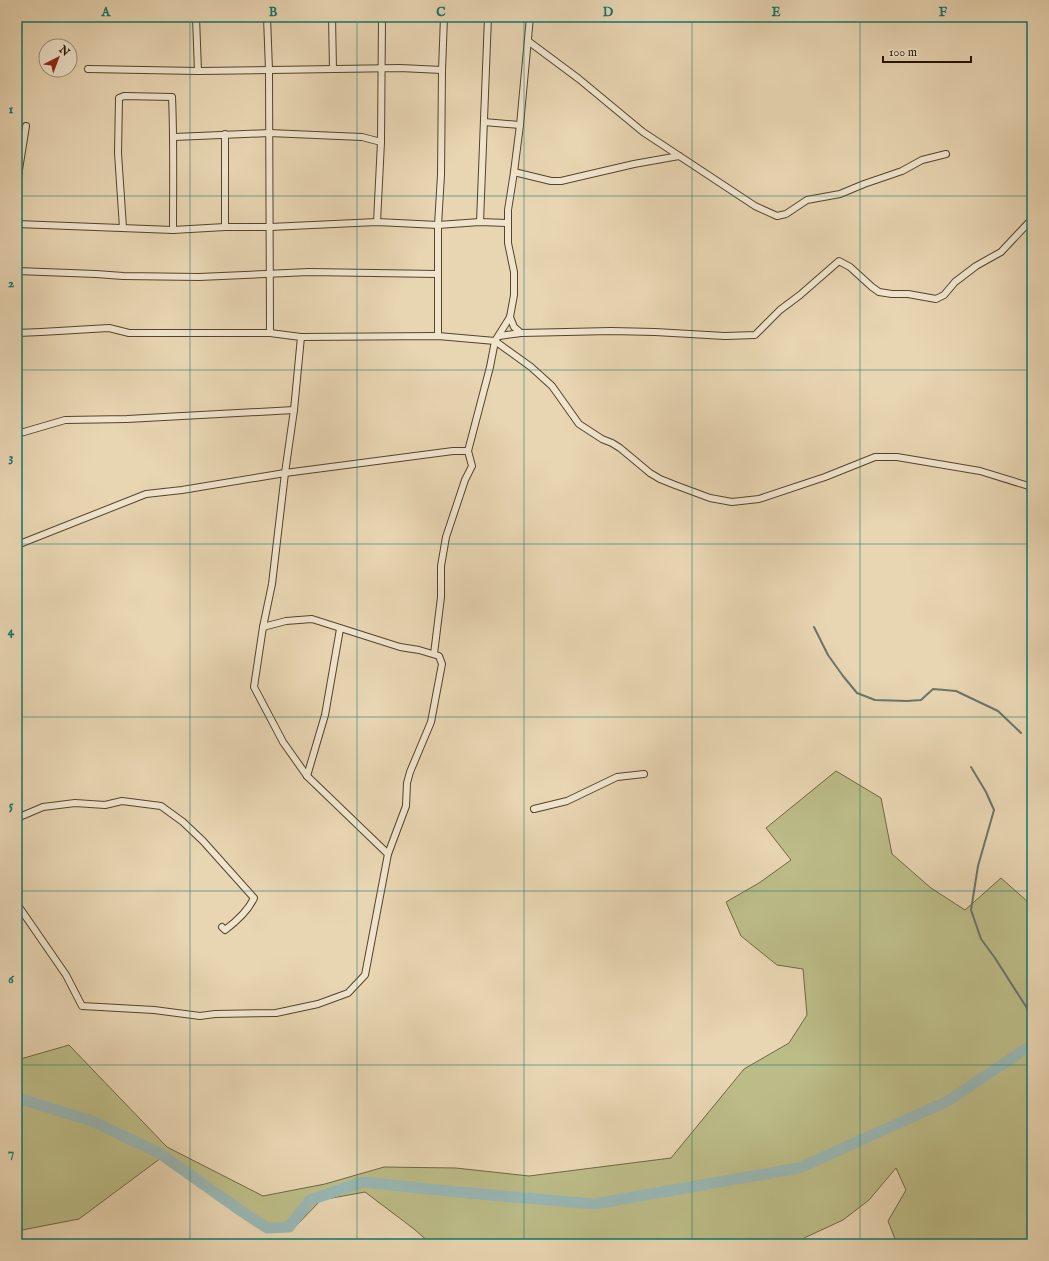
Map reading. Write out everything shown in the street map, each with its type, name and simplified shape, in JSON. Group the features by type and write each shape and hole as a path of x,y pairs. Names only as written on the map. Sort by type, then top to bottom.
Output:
{"street":[{"path":"196,17 198,71"},
{"path":"267,17 269,70 270,333"},
{"path":"332,17 333,69"},
{"path":"377,222 381,142 382,17"},
{"path":"438,336 438,225 441,175 444,17"},
{"path":"480,222 488,17"},
{"path":"434,654 440,597 441,566 446,537 465,480 472,466 468,451 490,367 495,341 510,317 514,295 514,272 508,243 507,223 520,125 530,17"},
{"path":"528,41 579,79 643,132 755,206 777,216 786,214 807,200 840,194 902,171 922,160 946,154"},
{"path":"88,69 198,71 400,68 442,70"},
{"path":"123,228 118,153 119,98 124,96 172,97 174,137 173,230"},
{"path":"484,122 520,125"},
{"path":"17,182 26,126"},
{"path":"174,137 269,133 362,137 381,142"},
{"path":"225,134 225,227"},
{"path":"514,172 561,182 634,164 679,156"},
{"path":"499,336 521,333 611,331 725,336 755,335 780,310 800,295 839,261 850,267 879,292 908,294 936,299 944,295 972,268 1002,252 1032,219"},
{"path":"17,224 173,230 377,222 438,225 480,222 507,223"},
{"path":"17,271 123,276 199,277 309,272 438,274"},
{"path":"510,317 514,327 521,333"},
{"path":"17,333 109,328 129,333 270,333 301,337 438,336 495,341 552,386 579,424 602,439 620,448 650,473 660,479 710,498 732,502 759,499 824,477 875,457 898,457 980,471 1032,487"},
{"path":"301,337 294,410 272,584 263,627 254,687 283,742 307,776 388,854"},
{"path":"17,434 65,420 127,419 294,410"},
{"path":"17,545 146,494 182,490 285,473 453,451 468,451"},
{"path":"17,904 66,975 82,1006 154,1010 200,1016 215,1014 276,1013 318,1004 348,993 365,975 388,854 406,806 406,783 431,722 442,664 439,656 434,654 419,650 400,648 312,620 286,622 263,627"},
{"path":"307,776 325,715 340,629"},
{"path":"534,809 567,801 617,777 644,774"},
{"path":"17,818 43,807 75,803 105,805 122,801 160,806 183,822 203,841 254,898 251,905 236,922 225,930 222,927"}],"green space":[{"path":"836,771 881,798 892,854 931,888 965,910 1001,878 1028,902 1032,900 1032,1244 897,1244 888,1221 906,1190 896,1168 869,1200 843,1220 804,1238 801,1244 431,1244 414,1229 365,1192 321,1200 291,1231 269,1231 234,1210 161,1158 79,1219 17,1231 17,1060 69,1045 167,1147 263,1196 325,1184 384,1167 456,1168 529,1176 671,1158 744,1069 789,1043 807,1015 803,969 777,965 741,936 726,902 759,883 791,860 766,828"}],"waterway":[{"path":"814,627 828,655 857,693 875,700 907,701 921,700 933,689 956,691 998,711 1021,733"},
{"path":"1029,737 1032,740"},
{"path":"971,767 986,792 994,810 978,866 971,910 981,939 1032,1016"},
{"path":"17,1098 92,1121 159,1153 267,1228 289,1227 310,1200 363,1182 594,1204 799,1168 948,1101 1032,1046"}]}
